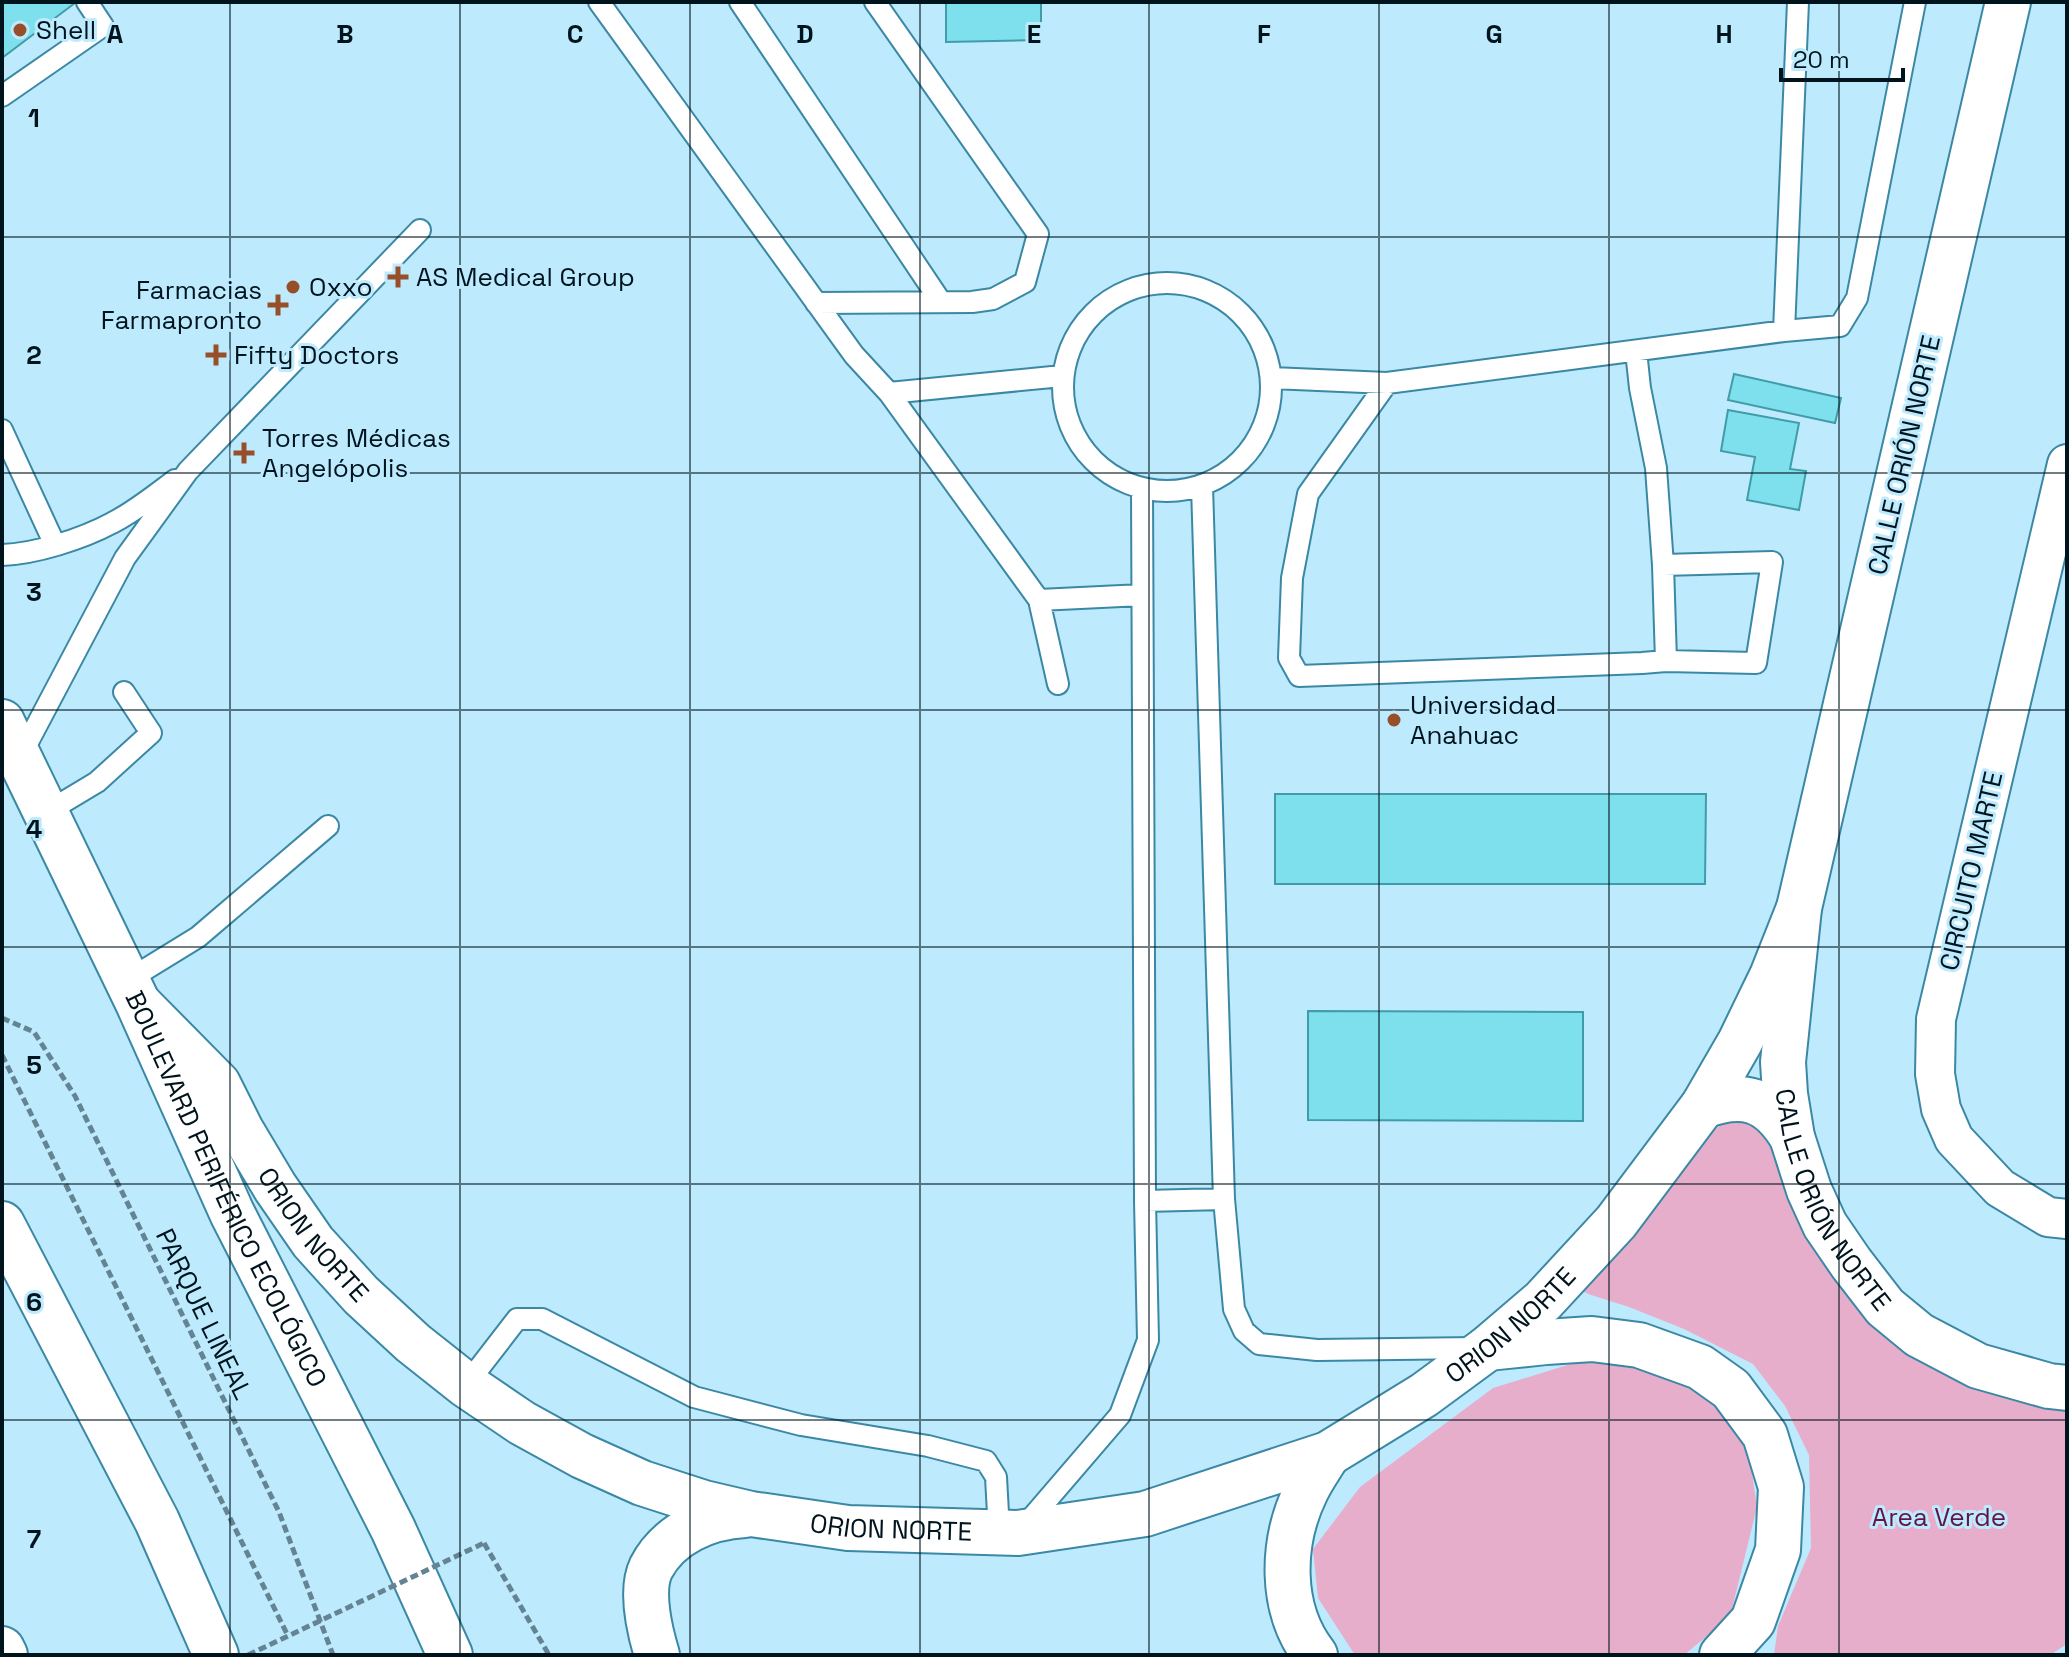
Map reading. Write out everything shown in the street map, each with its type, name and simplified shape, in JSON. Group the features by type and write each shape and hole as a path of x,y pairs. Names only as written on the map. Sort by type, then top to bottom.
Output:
{"main road":[{"name":"CALLE ORIÓN NORTE","path":"2008,2 1799,908 1783,1062 1792,1137 1809,1190 1825,1225 1885,1307 1919,1335 1978,1366 2058,1387"},
{"name":"BOULEVARD PERIFÉRICO ECOLÓGICO","path":"11,739 133,992 232,1213 393,1529 450,1655"},
{"name":"CALLE ORIÓN NORTE","path":"1703,1106 1740,1042 1772,976 1799,908"},
{"name":"ORION NORTE","path":"133,992 218,1084 275,1187 313,1242 361,1295 413,1343 466,1385 522,1423 582,1456 642,1483 751,1514 848,1528 1009,1533 1145,1514 1328,1454 1424,1395 1488,1348 1543,1301 1616,1222 1703,1106"},
{"path":"1703,1106 1723,1099 1744,1099 1764,1106 1781,1119 1792,1137"},
{"path":"2,1224 157,1521 216,1655"},
{"path":"1488,1348 1592,1339 1639,1345 1700,1367 1731,1389 1765,1435 1781,1487 1778,1550 1753,1621 1722,1655"},
{"path":"1315,1655 1305,1642 1291,1604 1287,1564 1292,1529 1306,1491 1328,1454"},
{"path":"657,1655 647,1609 650,1570 677,1537 700,1524 725,1516 751,1514"},
{"path":"2,1649 5,1655"}],"street":[{"name":"CIRCUITO MARTE","path":"2067,464 1936,1019 1935,1074 1941,1109 1954,1139 2000,1188 2048,1217 2067,1219"}],"lane":[{"path":"2,96 103,26 87,2"},
{"path":"599,2 854,355 889,393 1039,600 1058,684"},
{"path":"740,2 941,302"},
{"path":"816,303 972,302 993,299 1025,282 1038,234 875,2"},
{"path":"1784,331 1798,2"},
{"path":"1272,378 1387,383 1840,326 1857,298 1915,2"},
{"path":"11,739 125,558 188,471 420,230"},
{"path":"1151,283 1186,283 1218,295 1246,316 1264,345 1272,378 1270,412 1256,445 1232,470 1202,486 1172,492 1142,489 1107,473 1081,447 1065,413 1062,376 1071,343 1091,314 1119,294 1151,283"},
{"path":"1636,351 1656,468 1666,661"},
{"path":"889,393 1062,376"},
{"path":"1387,383 1308,494 1292,578 1289,658 1299,676 1666,661 1756,663 1772,562 1663,565"},
{"path":"2,430 55,545"},
{"path":"2,555 55,545 109,525 188,471"},
{"path":"1202,486 1224,1199 1234,1309 1244,1331 1259,1344 1317,1350 1488,1348"},
{"path":"1009,1533 1120,1415 1148,1340 1142,489"},
{"path":"1039,600 1142,595"},
{"path":"47,812 97,782 151,733 124,692"},
{"path":"133,992 328,826"},
{"path":"1145,1201 1224,1199"},
{"path":"466,1385 517,1319 542,1319 694,1397 801,1425 928,1446 986,1461 996,1477 1009,1533"}],"path":[{"name":"PARQUE LINEAL","path":"2,1018 34,1032 75,1096 279,1512 333,1655"},
{"path":"2,1055 288,1636"},
{"path":"248,1655 484,1543 549,1655"}],"green space":[{"name":"Area Verde","path":"1728,1119 1757,1121 1784,1160 1842,1270 2067,1407 2067,1644 2050,1655 1774,1655 1778,1626 1811,1548 1809,1455 1785,1406 1753,1364 1684,1329 1573,1287 1706,1137"},
{"path":"1603,1354 1679,1381 1717,1406 1749,1452 1757,1507 1730,1617 1684,1655 1356,1655 1318,1598 1313,1549 1360,1487 1493,1388"}],"building":[{"name":"Shell","path":"2,2 74,2 75,3 2,58"},
{"path":"946,2 1041,2 1041,40 946,42"},
{"path":"1734,374 1841,398 1835,423 1728,400"},
{"path":"1728,410 1799,423 1790,469 1806,471 1799,510 1747,500 1755,457 1721,451"},
{"path":"1275,794 1706,794 1705,884 1275,884"},
{"path":"1308,1011 1583,1012 1583,1121 1308,1120"}],"place":[{"name":"Shell","path":"20,30"},
{"name":"AS Medical Group","path":"398,277"},
{"name":"Oxxo","path":"293,287"},
{"name":"Farmacias Farmapronto","path":"278,305"},
{"name":"Fifty Doctors","path":"216,355"},
{"name":"Torres Médicas Angelópolis","path":"244,453"},
{"name":"Universidad Anahuac","path":"1394,720"}]}
